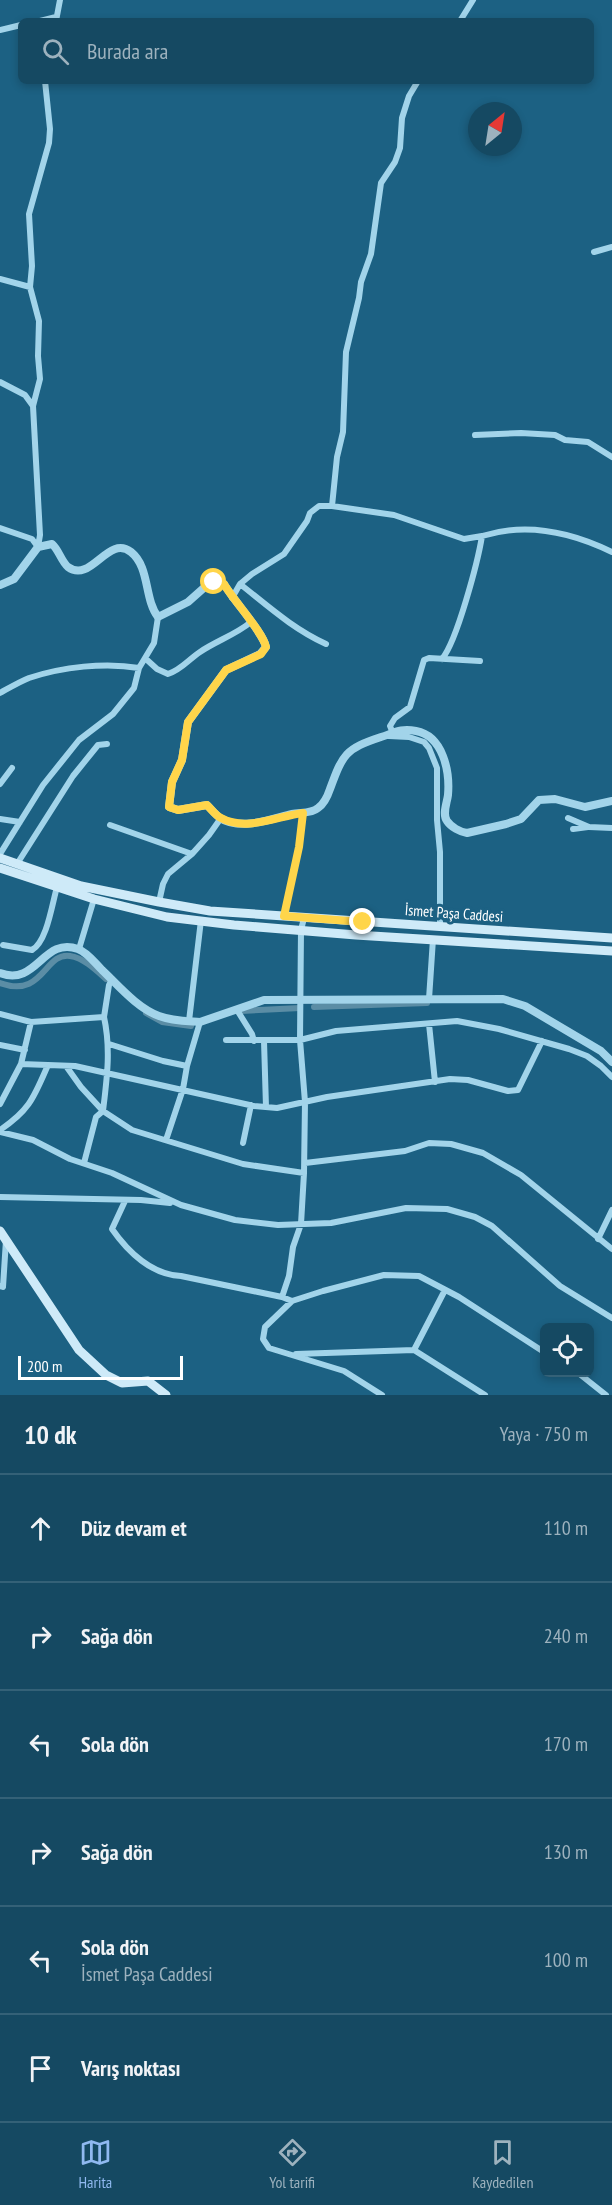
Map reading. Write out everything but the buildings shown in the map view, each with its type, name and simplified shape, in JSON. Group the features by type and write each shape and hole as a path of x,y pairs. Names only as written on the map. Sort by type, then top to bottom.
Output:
{"main road":[{"name":"İsmet Paşa Caddesi","path":"0,856 81,886 210,910 612,938"},
{"path":"0,868 94,898 166,917 301,930 612,951"},
{"path":"3,1235 79,1350 106,1375 122,1383 148,1381 166,1395"}],"street":[{"path":"56,18 60,0"},
{"path":"462,18 473,0"},
{"path":"0,30 18,26"},
{"path":"38,548 38,489 33,406 40,379 39,321 30,287 32,266 29,214 49,143 50,129 45,84"},
{"path":"332,506 337,457 343,432 346,352 361,282 370,254 381,183 395,162 400,148 402,118 409,96 416,84"},
{"path":"594,252 612,247"},
{"path":"0,279 30,287"},
{"path":"0,382 26,395 33,406"},
{"path":"475,435 521,433 555,435 565,440 588,442 612,457"},
{"path":"232,598 240,584 264,565 284,554 310,513 319,506 394,515 464,539 498,531 539,529 567,534 612,552"},
{"path":"0,528 32,539 38,548"},
{"path":"442,659 447,653 459,620 482,536"},
{"path":"0,585 14,579 38,548 52,544 57,548 67,566 75,570 95,564 111,550 120,548 131,552 142,571 150,603 158,617 154,643 139,668 134,688 113,714 79,740 43,785 0,856"},
{"path":"158,617 188,602 206,586 214,582 224,584 265,641 266,647 261,654 226,670 188,722 182,760 172,782 168,799 169,807 178,810 207,805 221,818 231,822 256,823 313,811 320,807 338,766 347,753 367,741 383,737 409,737 424,742 437,768 436,820 440,852 440,927"},
{"path":"240,584 283,619 326,644"},
{"path":"146,659 157,669 168,674 179,670 201,651 239,632 251,622"},
{"path":"392,731 390,726 395,718 410,707 424,660 429,658 480,662"},
{"path":"0,693 28,678 71,669 97,665 139,668"},
{"path":"383,737 392,731 414,730 424,733 435,741 442,753 448,775 445,816 448,822 461,832 473,832 521,819 539,800 555,799 585,807 612,801"},
{"path":"17,864 73,776 98,745 107,744"},
{"path":"0,784 12,768"},
{"path":"284,916 299,847 303,813"},
{"path":"159,902 168,874 192,854 209,836 221,818"},
{"path":"568,818 589,827"},
{"path":"0,819 20,822"},
{"path":"110,825 192,854"},
{"path":"573,829 612,828"},
{"path":"3,945 32,950 37,947 42,939 57,887"},
{"path":"79,949 94,898"},
{"path":"282,1297 289,1276 293,1246 301,1224 304,1173 305,1102 300,1040 301,930 304,918"},
{"path":"189,1021 201,921"},
{"path":"429,999 433,939"},
{"path":"0,973 6,975 27,973 52,950 69,947 79,949 90,957 111,981 157,1016 200,1022 264,1000 503,999 525,1006 601,1052 612,1062"},
{"path":"84,1163 96,1117 103,1111 109,1044 104,1017 111,981"},
{"path":"237,1010 254,1041"},
{"path":"0,1014 31,1022 104,1017"},
{"path":"226,1040 300,1040 336,1031 457,1021 499,1029 587,1056 612,1077"},
{"path":"0,1104 21,1064 31,1022"},
{"path":"166,1140 183,1089 200,1022"},
{"path":"429,1024 435,1082"},
{"path":"264,1041 266,1107"},
{"path":"21,1064 66,1066 108,1073 251,1105 277,1108 450,1079 468,1080 508,1091 518,1090 542,1041"},
{"path":"109,1044 163,1061 188,1066"},
{"path":"0,1045 25,1050"},
{"path":"0,1131 18,1118 31,1104 48,1065"},
{"path":"66,1066 103,1111 132,1130 243,1164 304,1173"},
{"path":"243,1143 251,1105"},
{"path":"0,1131 33,1140 70,1159 112,1173 181,1205"},
{"path":"304,1163 405,1151 429,1143 451,1144 483,1153 520,1175 612,1249"},
{"path":"0,1197 141,1200 181,1205 235,1220 278,1225 331,1223 406,1208 447,1209 475,1217 492,1226 560,1286 612,1318"},
{"path":"125,1201 112,1229 120,1241 151,1268 169,1276 181,1276 292,1301"},
{"path":"598,1239 612,1209"},
{"path":"0,1286 3,1287 3,1235"},
{"path":"382,1395 344,1371 269,1348 262,1339 265,1327 292,1301 384,1275 419,1276 540,1349"},
{"path":"414,1350 445,1290"},
{"path":"293,1354 414,1350 485,1395"},
{"path":"583,1377 606,1395"}],"waterway":[{"path":"0,983 15,986 26,985 35,980 54,961 70,956 85,962 106,979"},
{"path":"314,1007 427,1003"},
{"path":"241,1011 300,1008"},
{"path":"146,1013 162,1022 191,1026"}],"route":[{"path":"214,582 224,584 265,641 266,647 261,654 226,670 188,722 182,760 172,782 168,799 169,807 178,810 207,805 221,818 231,822 256,823 303,813 299,847 284,916 363,922"}]}
